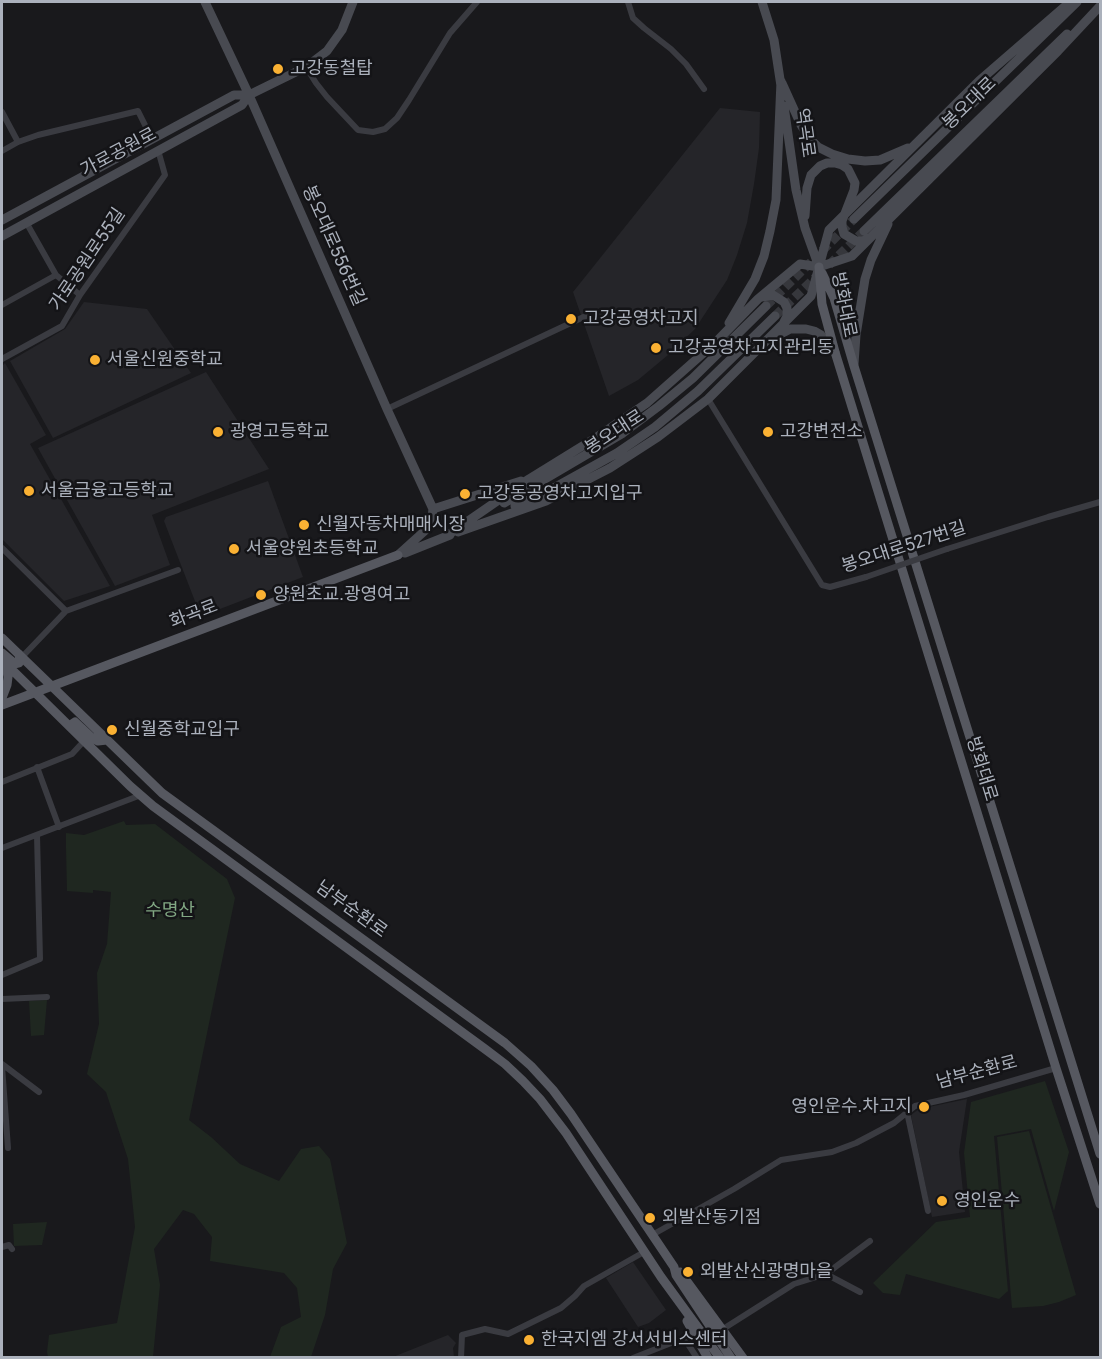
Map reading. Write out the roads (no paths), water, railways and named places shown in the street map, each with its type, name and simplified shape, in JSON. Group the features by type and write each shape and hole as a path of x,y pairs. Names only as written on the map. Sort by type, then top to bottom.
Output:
{"main road":[{"name":"방화대로","path":"819,267 822,304 836,352 1056,1068 1101,1204"},
{"name":"방화대로","path":"819,267 834,298 1101,1154"},
{"name":"화곡로","path":"2,705 398,555"},
{"name":"남부순환로","path":"2,638 162,793 496,1036 531,1066 571,1114 674,1267 676,1275 731,1358"},
{"path":"2,653 15,664 20,661 20,655"},
{"name":"남부순환로","path":"4,662 153,806 505,1064 540,1099 566,1133 661,1277 720,1358"},
{"path":"2,698 8,677 4,662"},
{"path":"71,728 75,722 98,741 107,740"},
{"name":"남부순환로","path":"674,1267 681,1272 743,1358"},
{"name":"남부순환로","path":"661,1277 708,1358"}],"street":[{"name":"봉오대로556번길","path":"205,2 433,509"},
{"name":"가로공원로","path":"2,236 242,105 249,96 306,67 327,51 342,30 353,2"},
{"path":"306,67 321,90 358,130 373,132 385,129 397,118 450,33 477,2"},
{"path":"628,2 633,18 671,49 686,64 704,89"},
{"name":"역곡로","path":"762,2 774,40 796,190 805,228 819,267"},
{"path":"445,537 546,501 610,468 658,437 708,399 811,296 829,230 979,81 1070,2"},
{"name":"봉오대로","path":"855,219 1077,2"},
{"path":"445,537 529,479 648,403 717,341 758,299 800,264 819,267 852,256 868,234 892,217 1058,51 1100,4"},
{"name":"봉오대로","path":"868,234 1100,4"},
{"path":"781,81 809,138 818,147 832,154 848,159 880,160 916,143"},
{"path":"717,341 755,279 764,256 776,200 781,81"},
{"name":"가로공원로","path":"2,218 234,95 249,96"},
{"path":"2,151 38,135 138,111 152,139"},
{"path":"2,112 18,142"},
{"name":"가로공원로55길","path":"2,359 62,326 80,295 165,175 159,150"},
{"path":"805,228 809,180 815,170 827,163 835,163 848,169 855,183 842,221 844,234 856,241 863,241 868,234"},
{"path":"854,366 856,335 865,279 874,252 892,217"},
{"path":"26,222 56,276 80,295"},
{"path":"2,305 56,276"},
{"path":"758,299 773,295 784,302 787,316 783,325"},
{"name":"봉오대로","path":"445,537 623,433 693,378 766,306"},
{"path":"387,410 590,315"},
{"name":"봉오대로","path":"398,555 543,494 617,453 655,427 698,391 775,316"},
{"path":"764,344 790,329 798,328 814,331 836,352"},
{"name":"봉오대로527번길","path":"708,399 822,585 830,587 866,577 947,549 1101,502"},
{"path":"398,555 429,526 433,509 529,479"},
{"path":"2,548 66,611"},
{"path":"20,655 66,611 178,570"},
{"path":"2,782 72,754 84,741"},
{"path":"37,767 58,826"},
{"path":"2,848 141,795"},
{"path":"2,975 40,959 37,835"},
{"path":"2,999 47,997"},
{"path":"2,1065 39,1092"},
{"path":"2,1065 4,1130 8,1148"},
{"name":"남부순환로","path":"652,1234 781,1160 832,1152 856,1143 894,1123 915,1106 964,1095 1056,1068"},
{"path":"908,1112 928,1211"},
{"path":"723,1329 794,1284 826,1274 870,1240"},
{"path":"2,1247 9,1245 12,1249"},
{"path":"461,1358 462,1335 485,1329 508,1334 561,1308 584,1286 644,1252"},
{"path":"826,1274 860,1292"},
{"path":"633,1358 694,1334"},
{"path":"684,1338 697,1358"}],"tunnel":[{"path":"822,251 854,219"},
{"path":"829,265 864,231"},
{"path":"766,306 812,261"},
{"path":"775,316 819,274"}],"place":[{"name":"고강동철탑","path":"278,69"},
{"name":"고강공영차고지","path":"571,319"},
{"name":"고강공영차고지관리동","path":"656,348"},
{"name":"서울신원중학교","path":"95,360"},
{"name":"광영고등학교","path":"218,432"},
{"name":"고강변전소","path":"768,432"},
{"name":"서울금융고등학교","path":"29,491"},
{"name":"고강동공영차고지입구","path":"465,494"},
{"name":"신월자동차매매시장","path":"304,525"},
{"name":"서울양원초등학교","path":"234,549"},
{"name":"양원초교.광영여고","path":"261,595"},
{"name":"신월중학교입구","path":"112,730"},
{"name":"영인운수.차고지","path":"924,1107"},
{"name":"영인운수","path":"942,1201"},
{"name":"외발산동기점","path":"650,1218"},
{"name":"외발산신광명마을","path":"688,1272"},
{"name":"한국지엠 강서서비스센터","path":"529,1340"}],"park label":[{"name":"수명산","path":"170,911"}]}
